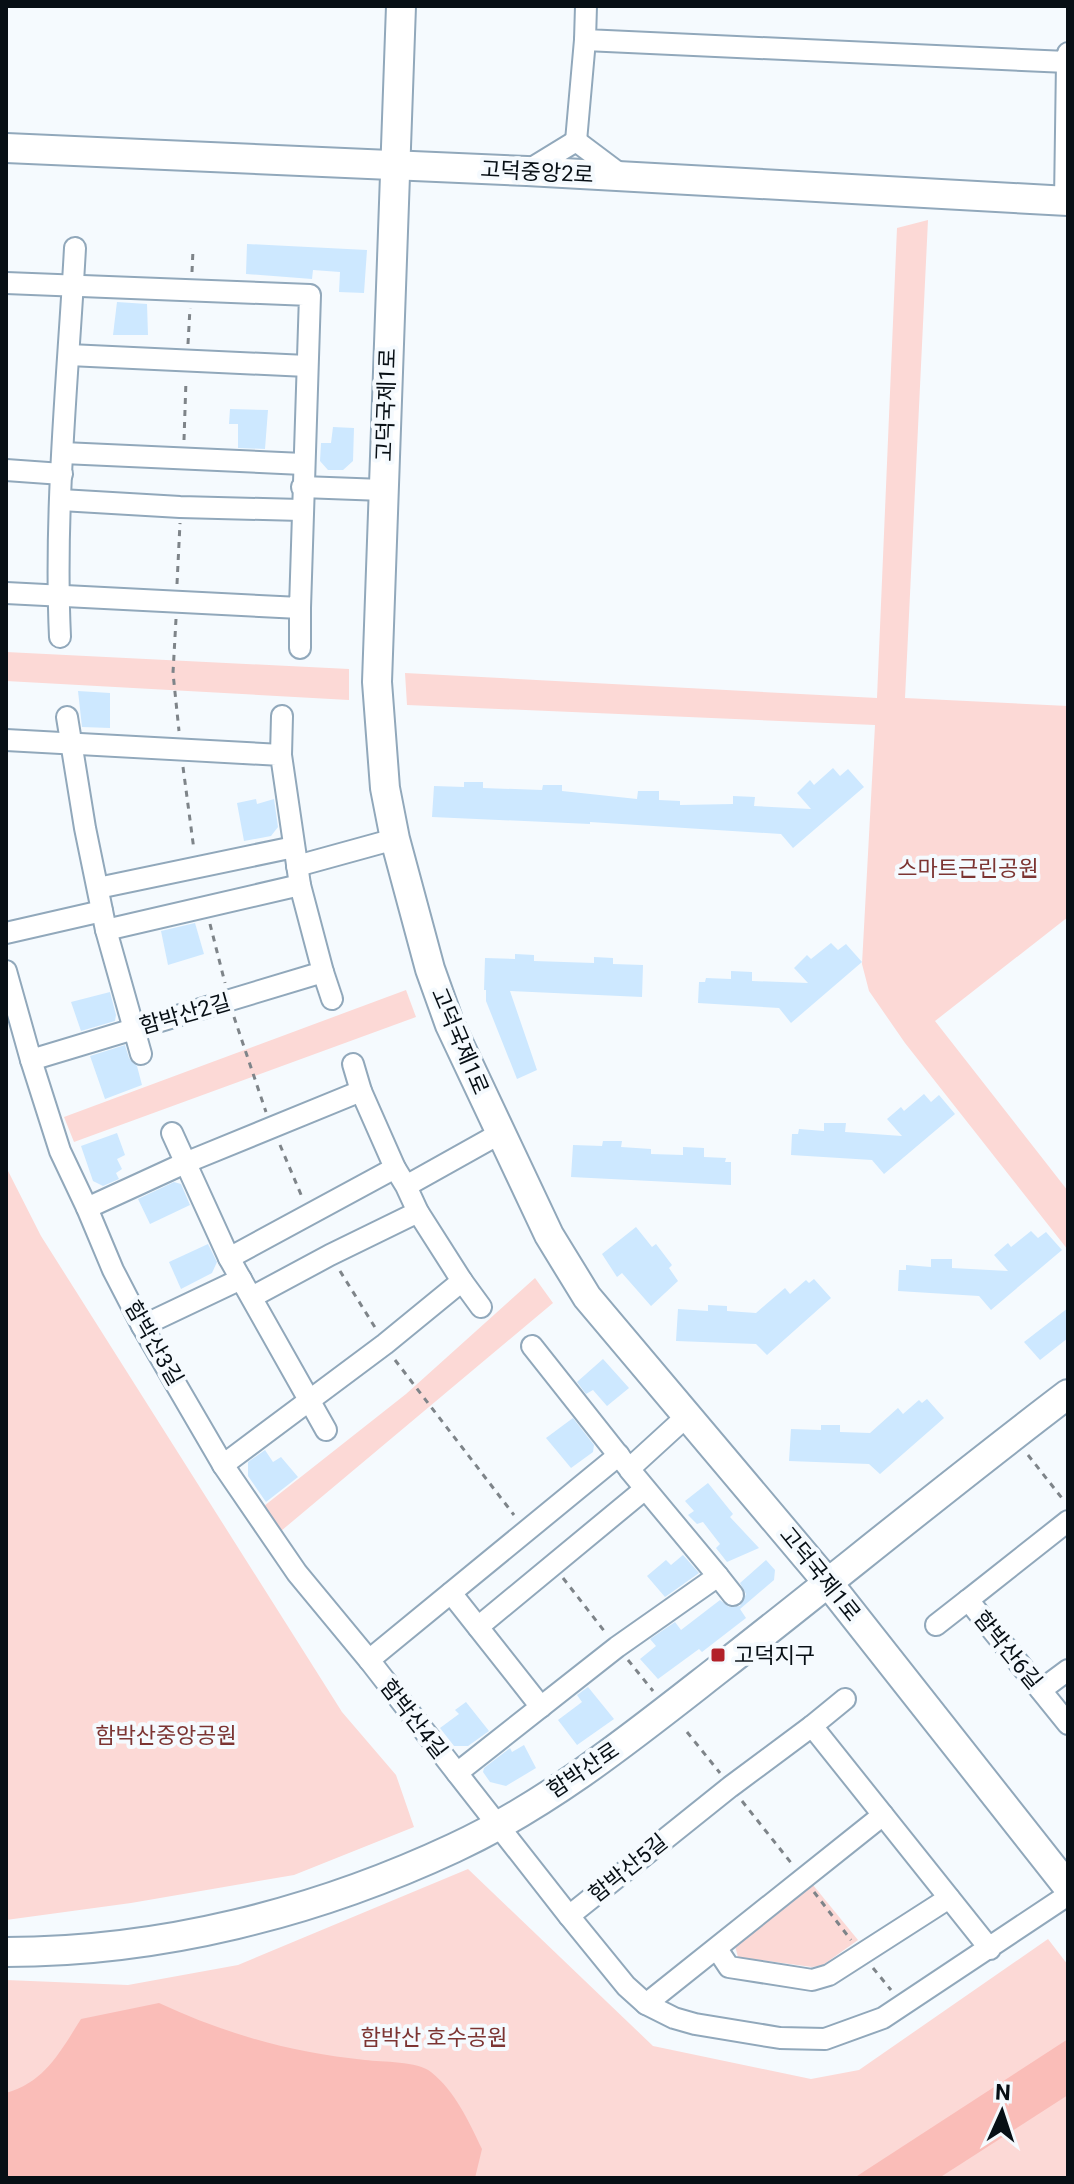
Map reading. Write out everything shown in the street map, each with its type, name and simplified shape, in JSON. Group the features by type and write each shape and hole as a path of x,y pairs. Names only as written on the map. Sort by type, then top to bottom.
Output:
{"street":[{"name":"고덕국제1로","path":"401,6 377,682 385,788 395,839 430,969 450,1025 499,1134 549,1235 587,1297 829,1584 1068,1887"},
{"path":"576,141 586,6"},
{"path":"585,40 1067,62"},
{"path":"1066,201 1068,53"},
{"path":"527,171 576,141"},
{"path":"576,141 625,178"},
{"name":"고덕중앙2로","path":"6,148 527,171 1066,201"},
{"path":"60,637 58,595 62,463 75,248"},
{"path":"6,283 310,295 301,510 300,648"},
{"path":"69,355 307,366"},
{"path":"6,470 62,463 303,464"},
{"path":"302,487 383,490"},
{"path":"61,500 301,510"},
{"path":"6,593 300,608"},
{"path":"282,716 281,755 297,866 332,999"},
{"path":"67,717 104,921 141,1054"},
{"path":"6,740 281,755"},
{"path":"6,933 104,921 395,839"},
{"path":"98,888 297,866"},
{"path":"6,971 31,1060"},
{"name":"함박산2길","path":"31,1060 323,972"},
{"name":"함박산3길","path":"31,1060 60,1151 113,1270 142,1326 223,1465 297,1573 369,1660"},
{"path":"353,1064 361,1091 418,1212 481,1307"},
{"path":"87,1208 185,1163 361,1091"},
{"path":"172,1133 229,1258 326,1430"},
{"path":"406,1186 499,1134"},
{"path":"229,1258 395,1168"},
{"path":"142,1326 330,1255 418,1212"},
{"path":"223,1465 462,1281"},
{"path":"532,1346 733,1595"},
{"name":"함박산로","path":"6,1952 116,1946 212,1930 357,1890 455,1848 588,1770 1068,1394"},
{"name":"함박산4길","path":"687,1416 526,1529 369,1660 457,1773 617,1647 718,1576"},
{"path":"478,1627 645,1489"},
{"name":"함박산6길","path":"1068,1521 968,1600 1068,1724"},
{"path":"451,1593 541,1707"},
{"path":"936,1625 968,1600"},
{"path":"1041,1690 1068,1670"},
{"name":"함박산5길","path":"845,1699 569,1916 626,1986 646,2004 695,2024 780,2038 825,2039 883,2018 1068,1895"},
{"path":"812,1726 990,1949"},
{"path":"457,1773 569,1916"},
{"path":"646,2004 883,1815"},
{"path":"717,1949 729,1967 812,1980 829,1975 949,1898"}],"path":[{"path":"405,1377 526,1529"},
{"path":"1013,1436 1068,1506"},
{"path":"553,1564 653,1691"},
{"path":"687,1732 803,1877"}],"green space":[{"name":"스마트근린공원","path":"928,220 905,698 1068,706 1068,917 935,1021 1068,1191 1068,1250 905,1043 869,991 862,964 875,725 407,705 405,673 877,698 897,228"},
{"path":"6,652 349,669 349,700 6,681"},
{"path":"406,990 416,1017 74,1142 64,1117"},
{"name":"함박산중앙공원","path":"6,1167 41,1236 342,1712 396,1775 414,1827 294,1875 131,1903 6,1920"},
{"path":"535,1278 553,1303 281,1531 264,1506 406,1394"},
{"name":"함박산 호수공원","path":"468,1869 653,2046 811,2079 859,2070 1048,1939 1068,1965 1068,2178 6,2178 6,1980 128,1985 238,1965"},
{"path":"813,1885 858,1940 823,1965 812,1967 738,1957 735,1946"}],"shaded area":[{"path":"159,2003 234,2033 285,2047 425,2068 440,2080 454,2098 482,2149 475,2178 6,2178 6,2093 20,2088 41,2073 81,2019"},
{"path":"1068,2039 1068,2095 939,2178 854,2178"}],"building":[{"path":"247,244 367,250 364,293 339,292 340,272 313,270 312,279 246,274"},
{"path":"117,302 147,304 148,335 113,335"},
{"path":"230,409 268,410 265,449 238,448 238,424 229,424"},
{"path":"333,427 354,428 353,461 343,470 328,470 320,461 321,443 331,443"},
{"path":"78,691 110,693 110,728 82,727"},
{"path":"833,768 840,776 848,769 864,787 793,848 781,834 590,822 432,817 434,786 464,787 464,782 483,782 483,788 542,790 543,785 562,785 562,791 637,799 638,791 659,791 659,800 680,801 680,805 733,804 733,796 755,797 754,806 811,809 797,793 810,780 814,785"},
{"path":"256,799 257,804 274,799 278,827 271,836 244,841 237,803"},
{"path":"195,923 204,954 168,965 161,931"},
{"path":"831,943 838,950 846,944 862,962 791,1023 779,1008 698,1003 699,982 705,982 706,978 731,979 731,971 752,972 752,981 808,983 794,968 807,955 811,959"},
{"path":"515,954 534,955 534,961 594,963 594,957 613,958 613,964 643,965 642,997 510,991 537,1070 517,1079 484,990 485,958 515,959"},
{"path":"110,992 115,1021 81,1031 71,1002"},
{"path":"125,1045 129,1058 137,1066 142,1085 105,1099 90,1056"},
{"path":"924,1094 931,1102 939,1095 955,1114 884,1174 872,1160 791,1155 792,1134 798,1134 799,1129 824,1131 824,1123 846,1123 845,1132 902,1136 887,1119 901,1107 904,1111"},
{"path":"117,1133 125,1155 117,1159 122,1169 116,1173 119,1179 103,1186 93,1181 81,1146"},
{"path":"603,1141 622,1141 621,1147 651,1149 651,1154 683,1155 683,1147 704,1148 704,1157 726,1158 725,1162 731,1162 731,1185 571,1177 573,1145 602,1146"},
{"path":"174,1182 181,1184 190,1205 150,1224 138,1199"},
{"path":"636,1227 652,1247 656,1244 672,1265 669,1268 678,1281 651,1306 622,1273 617,1277 602,1254"},
{"path":"1031,1231 1038,1238 1046,1232 1062,1250 991,1310 979,1296 898,1291 899,1270 906,1270 906,1265 931,1267 931,1259 952,1259 952,1268 1008,1271 994,1255 1008,1243 1011,1247"},
{"path":"208,1244 217,1262 212,1273 181,1289 169,1262"},
{"path":"814,1279 831,1298 767,1355 756,1344 676,1341 678,1309 708,1311 708,1305 727,1306 727,1311 756,1313 785,1288 790,1294 806,1280 809,1283"},
{"path":"1068,1308 1068,1338 1040,1360 1024,1342"},
{"path":"603,1359 629,1388 607,1406 593,1390 586,1394 577,1382"},
{"path":"927,1399 944,1418 880,1474 869,1464 789,1461 791,1429 821,1430 821,1425 840,1425 840,1432 870,1433 898,1408 903,1414 919,1400 922,1403"},
{"path":"573,1418 594,1445 593,1452 571,1468 546,1438"},
{"path":"265,1450 273,1462 281,1457 298,1477 266,1502 248,1476 248,1462"},
{"path":"708,1483 733,1514 730,1517 759,1548 727,1562 716,1548 720,1544 703,1522 697,1524 688,1515 694,1511 685,1501"},
{"path":"683,1555 699,1573 665,1597 647,1576 666,1560 671,1565"},
{"path":"766,1560 775,1570 774,1580 740,1609 746,1618 702,1652 699,1649 658,1679 640,1659 656,1646 650,1639 675,1622 681,1630 720,1600 729,1607 740,1606 746,1594 740,1583"},
{"path":"588,1687 614,1719 577,1745 558,1720 582,1702 577,1695"},
{"path":"466,1702 489,1731 468,1746 454,1746 440,1728 459,1714 455,1710"},
{"path":"524,1745 536,1768 506,1786 490,1782 483,1772 484,1768 510,1748 512,1752"}],"place":[{"name":"고덕지구","path":"718,1655"}]}
